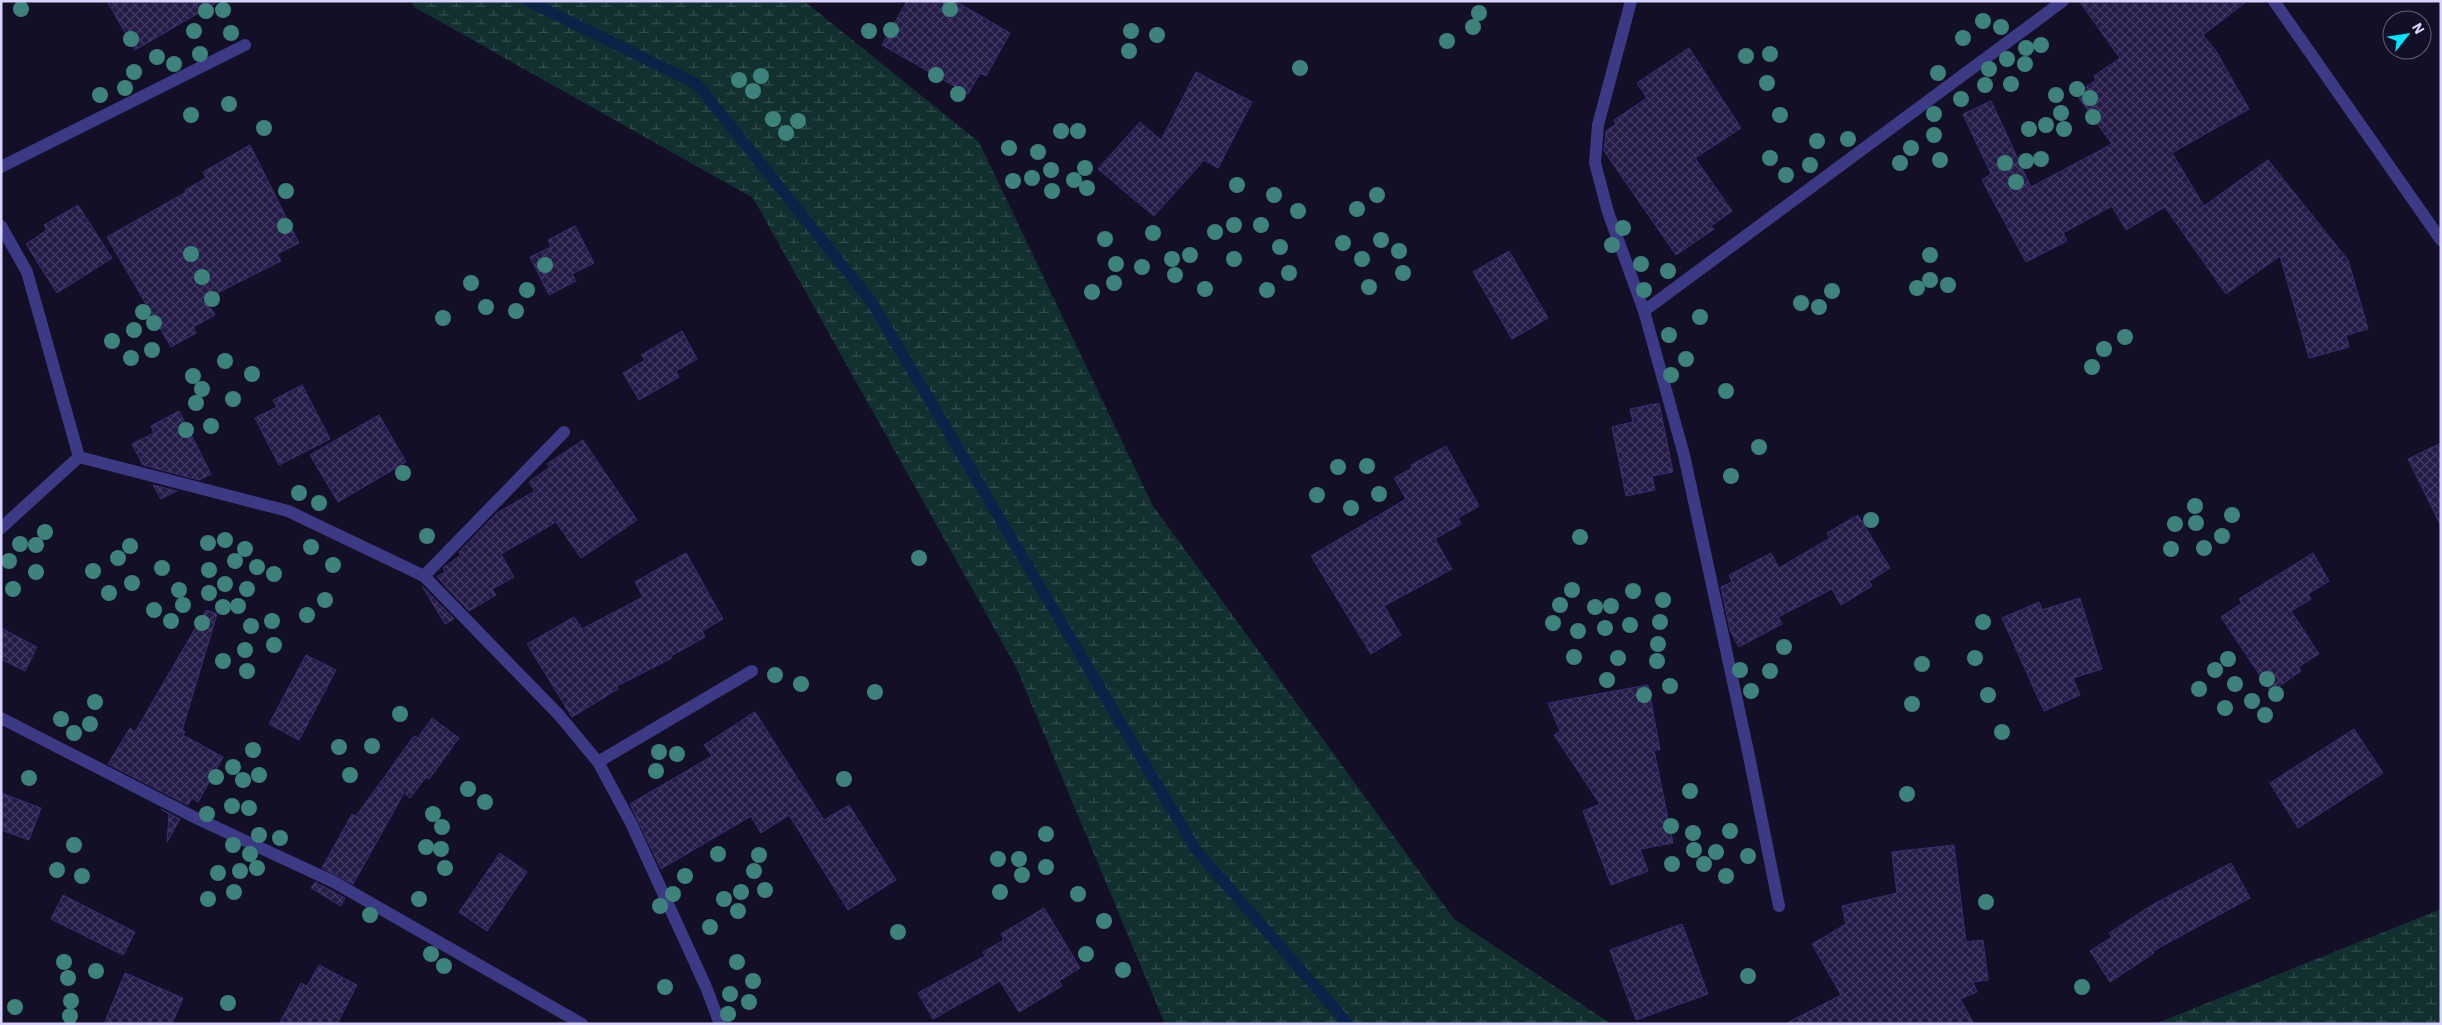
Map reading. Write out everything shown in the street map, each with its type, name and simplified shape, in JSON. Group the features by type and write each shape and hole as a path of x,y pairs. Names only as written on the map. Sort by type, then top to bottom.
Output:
{"street":[{"path":"1631,1 1598,125 1595,163 1608,212 1644,311 1684,455 1779,906"},
{"path":"1644,311 2063,1"},
{"path":"2274,1 2441,240"},
{"path":"1,167 244,45"},
{"path":"1,226 27,272 79,457"},
{"path":"424,576 564,432"},
{"path":"1,528 79,457"},
{"path":"79,457 288,512 424,576 559,715 598,762 631,822 706,987 720,1024"},
{"path":"598,762 752,671"},
{"path":"1,718 194,817 334,882 582,1024"}],"green space":[{"path":"410,1 804,1 979,142 1153,506 1454,919 1611,1024 1165,1024 1016,667 753,198 414,7"},
{"path":"2441,909 2441,1024 2155,1024"}],"building":[{"path":"107,1 219,1 135,50"},
{"path":"907,1 955,1 1010,33 986,76 980,73 968,94 882,45"},
{"path":"2079,1 2247,1 2203,35 2216,51 2249,109 2172,153 2204,206 2268,160 2348,260 2368,329 2346,335 2349,347 2309,358 2280,256 2226,294 2165,207 2126,230 2112,206 2063,233 2067,241 2026,262 1982,180 1991,174 1963,114 1991,101 2031,187 2112,144 2076,94 2096,80 2094,76 2120,58"},
{"path":"1689,48 1741,128 1695,158 1732,211 1711,226 1714,229 1676,255 1604,151 1606,131 1616,124 1614,120 1647,98 1637,83"},
{"path":"1196,72 1252,102 1218,168 1204,160 1154,216 1098,169 1140,122 1161,140"},
{"path":"250,145 299,243 277,254 281,261 205,299 215,315 193,327 196,333 171,347 107,237 186,192 185,190 206,178 203,172"},
{"path":"78,205 112,258 57,293 26,244 47,230 44,225"},
{"path":"575,226 594,263 572,274 576,281 549,295 530,257 551,247 548,240"},
{"path":"1509,251 1548,318 1512,339 1473,272"},
{"path":"682,331 697,359 676,371 679,377 639,400 623,373 645,360 641,355"},
{"path":"302,385 330,439 279,465 255,418 277,407 273,400"},
{"path":"1659,403 1673,472 1652,476 1655,490 1626,496 1612,427 1633,422 1630,409"},
{"path":"179,411 211,474 199,480 143,465 132,444 154,433 151,426"},
{"path":"379,415 406,462 338,502 310,455"},
{"path":"583,440 637,520 581,558 556,522 501,554 514,577 492,589 496,595 469,611 437,577 445,572 443,568 461,555 459,552 497,513 535,491 529,482 550,467 547,464"},
{"path":"2441,443 2441,526 2408,459"},
{"path":"1446,446 1479,506 1458,518 1461,524 1435,539 1452,569 1384,606 1401,635 1371,654 1311,556 1406,499 1394,478 1412,468 1411,465"},
{"path":"153,485 177,491 161,499"},
{"path":"1858,515 1890,568 1869,581 1872,586 1841,605 1832,589 1778,617 1782,624 1739,647 1730,630 1721,587 1732,582 1729,575 1771,553 1779,568 1830,538 1827,533"},
{"path":"686,553 723,619 702,631 705,637 671,656 672,658 617,686 618,689 572,717 527,644 574,617 582,629 643,597 635,582"},
{"path":"2313,553 2329,581 2308,594 2311,599 2291,611 2319,654 2298,667 2301,671 2271,692 2221,617 2242,603 2239,599"},
{"path":"422,586 454,619 445,624"},
{"path":"2080,598 2102,669 2073,678 2080,695 2044,711 2002,618 2039,602 2042,610"},
{"path":"206,610 217,614 182,730 185,732 183,735 223,757 198,802 192,798 188,805 108,764 130,728 135,732"},
{"path":"1,628 37,647 25,671 1,659"},
{"path":"306,655 336,670 299,740 269,724"},
{"path":"1648,685 1660,750 1654,750 1673,843 1640,849 1648,871 1611,885 1583,811 1600,804 1554,735 1560,731 1548,703"},
{"path":"755,712 824,820 849,805 896,880 848,910 789,815 761,833 751,816 661,869 630,804 712,756 704,745"},
{"path":"432,718 459,738 429,779 426,777 410,798 404,793 353,884 322,868 352,814 356,816 414,736 418,738"},
{"path":"2354,729 2383,773 2298,828 2270,783"},
{"path":"1,793 41,808 29,840 1,830"},
{"path":"161,809 180,819 167,842 169,814"},
{"path":"1954,845 1966,942 1983,940 1988,980 1973,982 1977,992 1960,999 1974,1024 1785,1024 1841,995 1812,944 1846,924 1842,906 1897,893 1892,852"},
{"path":"500,853 527,872 487,931 459,912"},
{"path":"2231,863 2250,898 2153,951 2154,953 2110,982 2090,951 2112,937 2109,933 2152,905"},
{"path":"315,882 345,898 341,906 311,888"},
{"path":"63,895 135,932 123,955 51,919"},
{"path":"1044,908 1080,968 1059,981 1062,986 1019,1012 1000,981 933,1019 918,993 985,956 983,952 1004,940 1001,934"},
{"path":"1682,924 1708,994 1636,1020 1610,950"},
{"path":"319,965 357,985 337,1024 279,1024 301,983 307,986"},
{"path":"125,973 183,998 172,1024 104,1024"}],"waterway":[{"path":"528,1 697,84 871,301 1196,850 1348,1024"}]}
